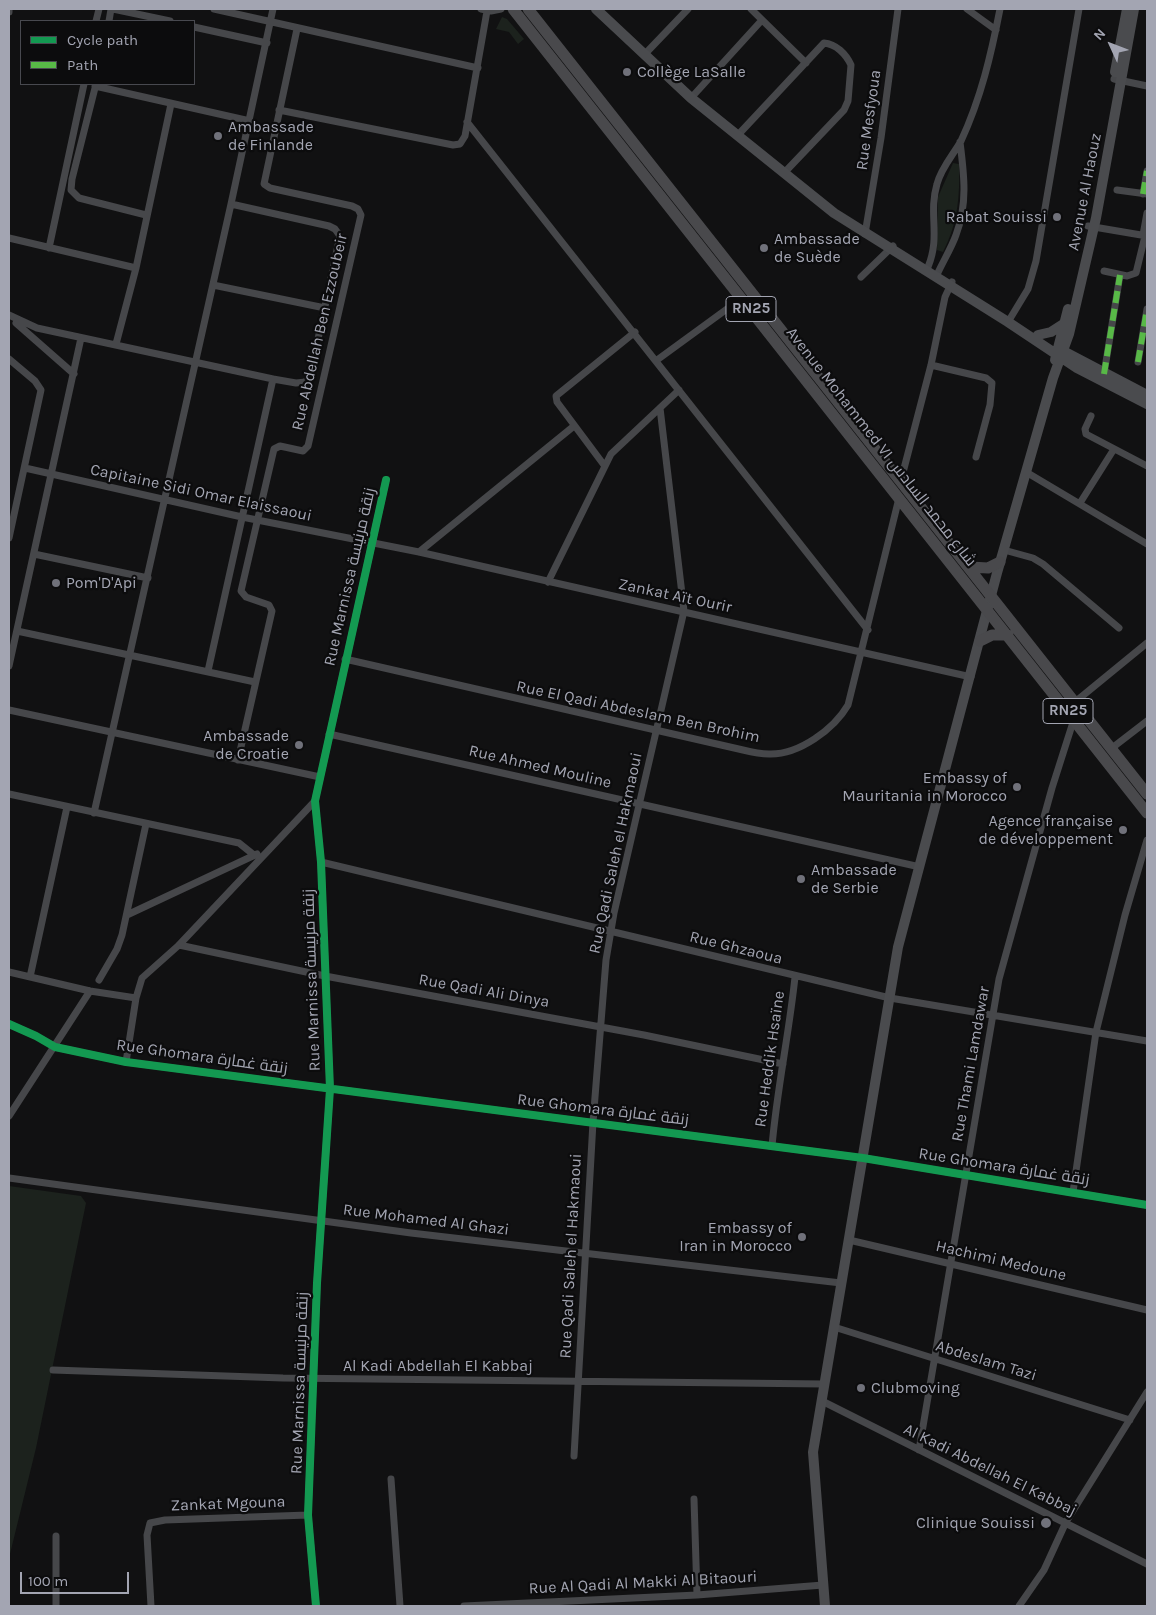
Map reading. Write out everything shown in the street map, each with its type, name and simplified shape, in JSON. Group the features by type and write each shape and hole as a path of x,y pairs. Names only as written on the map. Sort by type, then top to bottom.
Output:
{"main road":[{"name":"Avenue Mohammed VI شارع محمد السادس","path":"513,9 900,497 1147,813"},
{"name":"Avenue Mohammed VI شارع محمد السادس","path":"528,9 970,567 1147,794"},
{"name":"Avenue Al Haouz","path":"825,1606 812,1461 898,947 1000,562 1060,353 1091,226 1117,80 1126,9"},
{"name":"Avenue Al Haouz","path":"1117,80 1134,9"},
{"path":"601,10 692,96 786,172 823,206 952,284 1060,353 1147,404"},
{"name":"Avenue Al Haouz","path":"1060,353 1065,323 1091,226"},
{"path":"892,248 928,267 937,275"},
{"path":"1009,320 1038,335 1060,353 1147,395"},
{"path":"1038,335 1051,332 1065,323"},
{"path":"970,567 988,568 1000,562"},
{"path":"980,641 992,635 1008,635"}],"street":[{"path":"112,9 165,20"},
{"path":"214,9 269,23 478,68"},
{"path":"94,813 250,121 273,9"},
{"path":"297,29 279,110 455,145 464,139 478,68 484,10 501,9"},
{"path":"646,53 688,9"},
{"path":"751,9 806,63"},
{"name":"Rue Mesfyoua","path":"866,232 898,9"},
{"path":"967,9 996,30"},
{"path":"928,267 935,248 933,200 937,183 960,142 983,85 1000,9"},
{"path":"1009,320 1028,289 1036,261 1079,9"},
{"path":"692,96 762,20"},
{"path":"195,26 266,42"},
{"path":"739,134 824,43 831,44 837,48 850,65 848,101 844,110 786,172"},
{"path":"1117,80 1147,86"},
{"path":"50,248 84,85"},
{"path":"146,215 79,198 72,190 72,179 95,85 250,121"},
{"path":"116,344 136,268 146,215 172,104"},
{"name":"Rue Abdellah Ben Ezzoubeir","path":"238,760 271,608 266,603 246,597 241,591 274,450 280,446 302,451 308,446 361,215 358,209 352,206 270,188 264,184 279,110"},
{"path":"467,122 635,332 868,630"},
{"path":"937,275 956,235 962,213 965,193 960,142"},
{"path":"1117,190 1145,194 1147,171"},
{"name":"Rue Abdellah Ben Ezzoubeir","path":"9,316 29,326 81,338 273,379 296,383 306,382 310,377 340,236 335,229 231,204"},
{"path":"1104,271 1133,276 1136,273 1145,236 1147,213"},
{"path":"1091,226 1145,236"},
{"path":"9,238 136,268"},
{"path":"861,277 892,248"},
{"path":"1104,374 1120,275"},
{"path":"901,480 931,365 945,298 952,284"},
{"path":"213,286 324,308"},
{"path":"657,360 742,298"},
{"path":"1138,362 1147,309"},
{"path":"9,316 74,374"},
{"path":"604,465 557,402 558,392 635,332"},
{"path":"9,666 81,338"},
{"path":"9,359 38,384 41,390 9,538"},
{"path":"931,365 986,378 992,383 990,405 976,458"},
{"path":"208,671 273,379"},
{"path":"548,582 604,465 623,440 679,390"},
{"name":"Rue Qadi Saleh el Hakmaoui","path":"574,1456 593,1122 610,930 684,611 660,408"},
{"path":"1091,416 1085,429 1086,434 1147,466"},
{"path":"419,552 574,426"},
{"path":"1080,502 1114,449"},
{"name":"Capitaine Sidi Omar Elaissaoui","path":"25,468 52,476 242,517 372,542"},
{"path":"1026,472 1080,502 1147,544"},
{"name":"Rue Marnissa زنقة مرنيسة","path":"316,1606 308,1514 312,1379 330,1089 321,862 315,801 386,480"},
{"name":"Rue El Qadi Abdeslam Ben Brohim","path":"345,659 760,754 771,754 800,746 830,727 844,712 852,692 900,497"},
{"name":"Zankat Aït Ourir","path":"372,542 971,677"},
{"path":"1004,550 1033,558 1043,564 1119,628"},
{"path":"34,554 148,578"},
{"path":"17,630 255,682"},
{"path":"1075,702 1147,643"},
{"path":"9,710 320,777"},
{"name":"Rue Thami Lamdawar","path":"919,1450 965,1175 1007,948 1052,788 1074,719"},
{"path":"1112,748 1147,721"},
{"name":"Rue Ahmed Mouline","path":"329,734 920,867"},
{"path":"9,794 239,843 254,855"},
{"path":"126,1062 136,998 142,978 179,945 315,801"},
{"path":"30,977 67,806"},
{"path":"99,980 117,950 127,915 146,824"},
{"path":"1072,1192 1096,1032 1125,915 1147,840"},
{"path":"127,915 254,855 265,853"},
{"name":"Rue Ghzaoua","path":"321,862 610,930 795,977 890,998 1147,1041"},
{"name":"Rue Qadi Ali Dinya","path":"179,945 325,976 748,1055 783,1064"},
{"path":"9,972 90,991 136,998"},
{"name":"Rue Heddik Hsaïne","path":"772,1146 777,1091 783,1064 795,977"},
{"path":"9,1116 90,991"},
{"name":"Rue Ghomara زنقة غمارة","path":"9,1024 55,1047 126,1062 863,1158 1147,1205"},
{"name":"Rue Mohamed Al Ghazi","path":"9,1178 586,1254 841,1283"},
{"name":"Hachimi Medoune","path":"849,1240 1147,1310"},
{"name":"Abdeslam Tazi","path":"834,1327 934,1360 1130,1420"},
{"name":"Al Kadi Abdellah El Kabbaj","path":"53,1370 312,1379 578,1380 824,1384"},
{"path":"1019,1606 1044,1570 1066,1522 1147,1392"},
{"name":"Al Kadi Abdellah El Kabbaj","path":"822,1401 1147,1564"},
{"path":"391,1479 400,1606"},
{"path":"694,1499 697,1595"},
{"name":"Zankat Mgouna","path":"151,1606 147,1535 150,1523 166,1520 308,1514"},
{"path":"56,1536 56,1606"},
{"name":"Rue Al Qadi Al Makki Al Bitaouri","path":"464,1606 697,1595 823,1586"}],"shaded area":[{"path":"502,17 507,19 524,39 518,44 509,32 496,29"},
{"path":"953,163 959,164 957,209 952,231 943,252 937,250 938,197"},
{"path":"9,1186 81,1196 86,1203 36,1448 9,1558"}],"marked path":[{"path":"1143,194 1147,171"},
{"path":"1104,374 1120,275"},
{"path":"1138,362 1147,309"}],"cycle path":[{"path":"316,1606 308,1515 317,1283 330,1089 321,862 315,801 386,480"},
{"path":"9,1024 55,1047 126,1062 863,1158 1147,1205"}],"place":[{"name":"Collège LaSalle","path":"627,72"},
{"name":"Ambassade de Finlande","path":"218,136"},
{"name":"Rabat Souissi","path":"1057,217"},
{"name":"Ambassade de Suède","path":"764,248"},
{"name":"Pom'D'Api","path":"56,583"},
{"name":"Ambassade de Croatie","path":"299,745"},
{"name":"Embassy of Mauritania in Morocco","path":"1017,787"},
{"name":"Agence française de développement","path":"1123,830"},
{"name":"Ambassade de Serbie","path":"801,879"},
{"name":"Embassy of Iran in Morocco","path":"802,1237"},
{"name":"Clubmoving","path":"861,1388"},
{"name":"Clinique Souissi","path":"1046,1523"}]}
